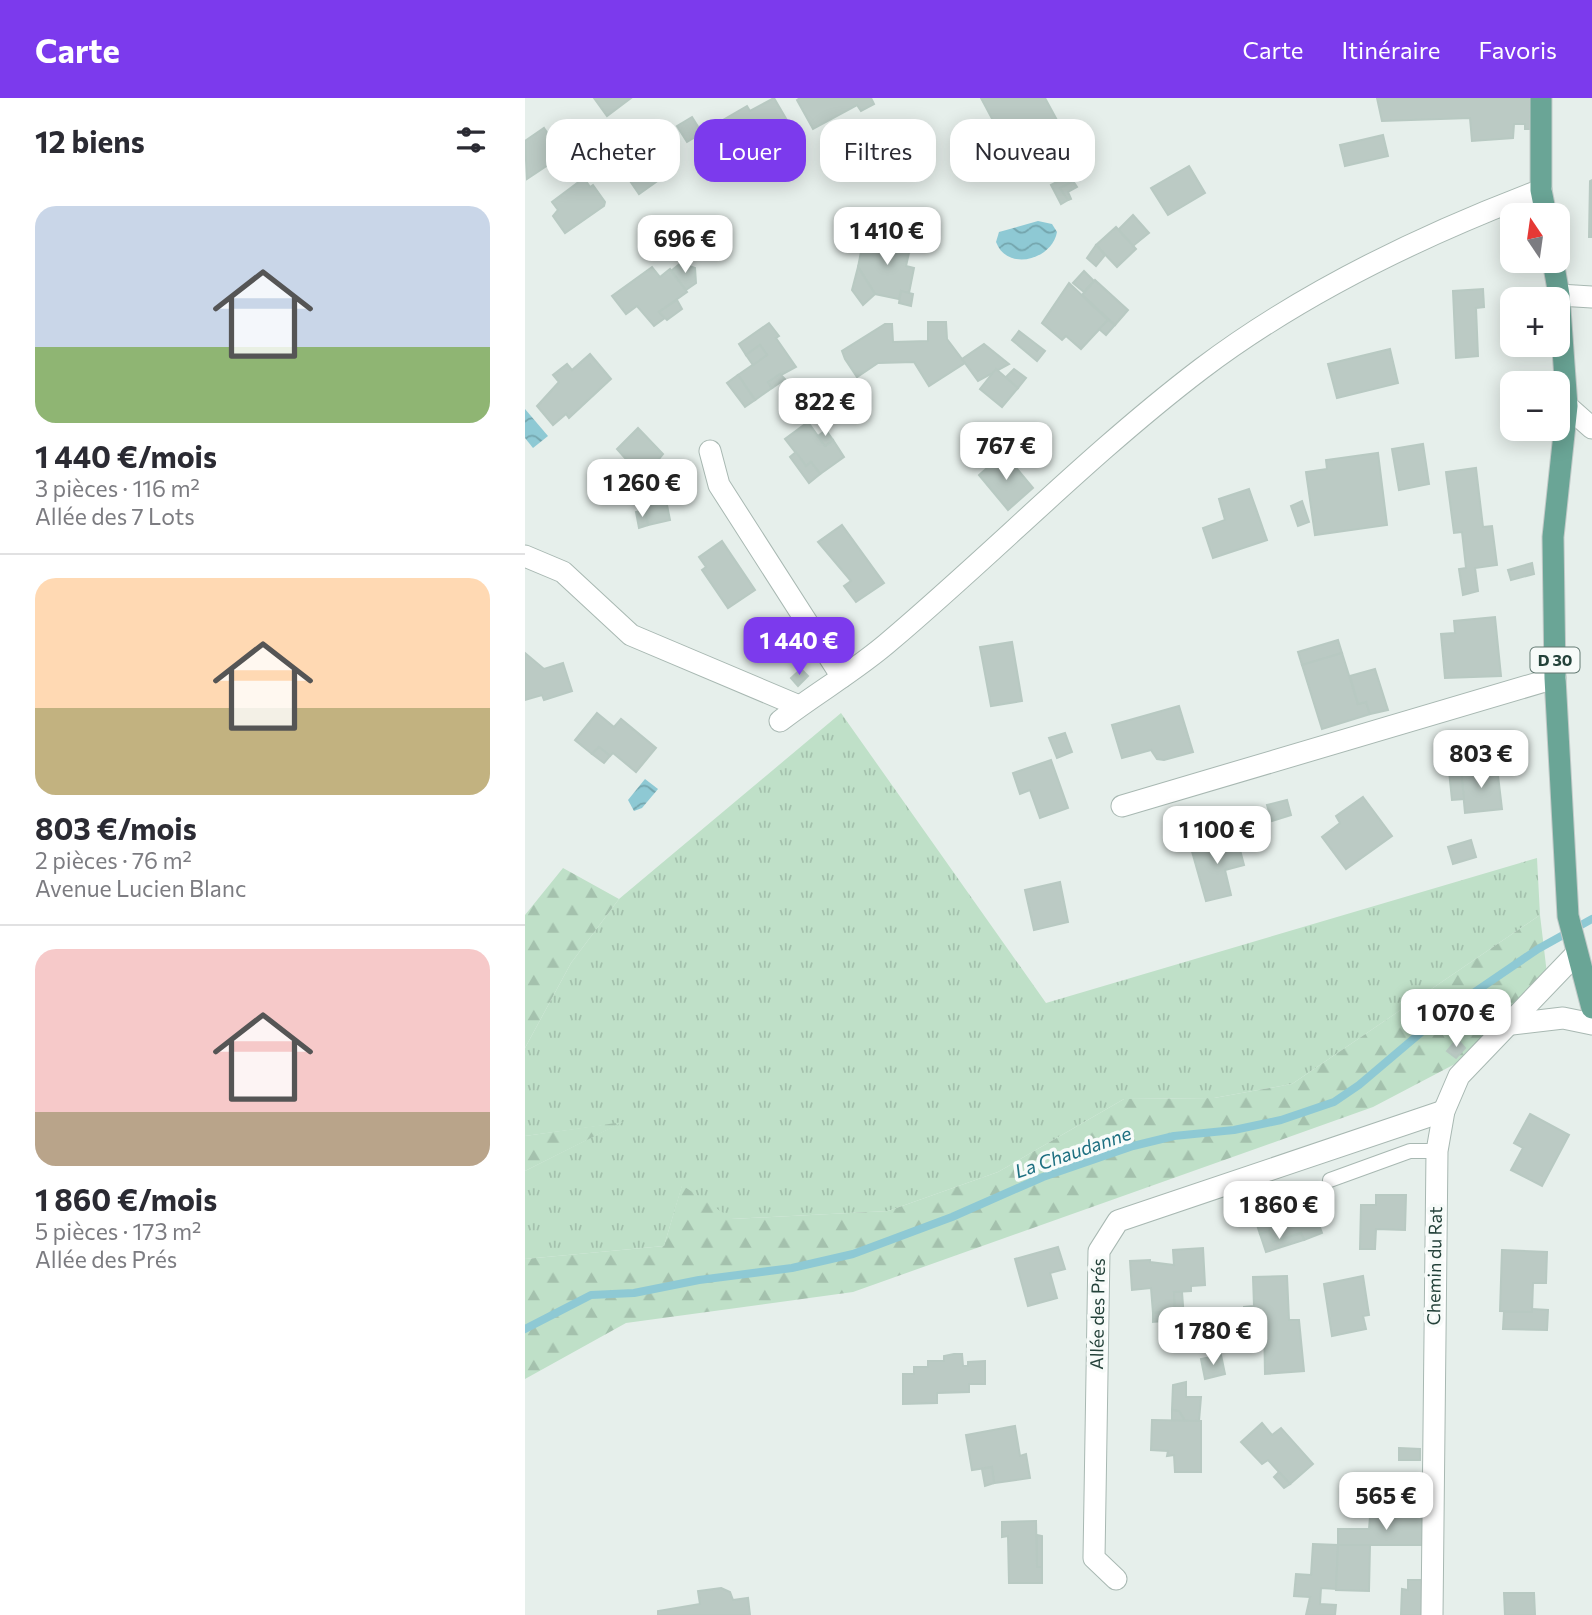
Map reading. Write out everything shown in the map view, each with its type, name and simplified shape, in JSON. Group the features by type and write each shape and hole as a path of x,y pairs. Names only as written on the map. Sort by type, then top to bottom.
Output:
{"main road":[{"path":"1541,98 1541,190 1544,203"},
{"name":"D 30","path":"1563,441 1553,537 1555,678 1568,915 1592,1008"}],"street":[{"path":"780,721 889,642 1128,429 1202,368 1296,305 1408,246 1541,190"},
{"path":"1570,296 1592,297"},
{"path":"1570,409 1592,428"},
{"path":"711,451 719,485 842,677"},
{"path":"525,556 563,572 631,635 799,706"},
{"path":"1122,806 1555,678"},
{"name":"Chemin du Rat","path":"1431,1615 1437,1151 1444,1111 1459,1076 1512,1024 1576,954"},
{"path":"1512,1024 1563,1018 1592,1024"},
{"name":"Allée des Prés","path":"1116,1579 1094,1558 1099,1251 1118,1221 1444,1111"}],"lane":[{"path":"1330,1180 1410,1151 1437,1151"}],"green space":[{"path":"841,713 1046,1003 1537,858 1540,915 1292,1084 1214,1098 1124,1099 998,1172 888,1211 731,1219 682,1186 664,1246 525,1259 525,1171 620,1123 525,1136 525,1048 571,963 619,899"},
{"path":"563,868 619,899 571,963 525,1048 525,915"},
{"path":"1540,915 1547,974 1455,1064 1373,1107 853,1292 626,1323 525,1379 525,1259 664,1246 682,1185 732,1219 888,1211 998,1172 1124,1099 1214,1098 1292,1084"},
{"path":"623,1122 525,1171 525,1136"}],"water":[{"path":"1038,221 1052,224 1057,232 1047,250 1038,255 1029,259 1009,257 996,242 999,232"},
{"path":"525,409 548,436 533,448 525,438"},
{"path":"645,779 658,789 642,808 634,811 628,800"}],"building":[{"path":"594,98 631,98 607,116"},
{"path":"774,98 786,119 725,119 747,106 750,111"},
{"path":"871,98 874,104 861,111 857,105 831,119 820,119 820,125 813,129 797,100"},
{"path":"981,98 1045,98 1056,119 992,119"},
{"path":"1377,98 1530,98 1531,129 1525,129 1525,124 1514,124 1513,138 1472,141 1470,118 1382,121"},
{"path":"692,117 694,138 687,142 680,131 680,124"},
{"path":"544,128 546,131 546,166 527,179 525,141"},
{"path":"1383,135 1388,156 1345,166 1340,145"},
{"path":"1189,166 1205,193 1168,215 1151,188"},
{"path":"1592,180 1592,237 1589,237 1590,181"},
{"path":"579,182 587,182 590,187 593,185 605,202 604,206 565,233 553,216 558,210 552,202"},
{"path":"631,182 656,182 639,194"},
{"path":"1057,182 1071,182 1060,188 1068,200 1061,204 1051,185"},
{"path":"1071,182 1077,187 1068,192 1071,199 1068,200 1060,188"},
{"path":"1133,215 1149,233 1133,246 1118,230"},
{"path":"1116,227 1136,249 1117,267 1096,245"},
{"path":"878,237 918,247 909,253 906,266 914,268 909,293 901,291 899,299 875,294 858,267 863,242 877,246"},
{"path":"1096,245 1105,255 1096,266 1087,258"},
{"path":"681,263 695,268 696,283 686,290 671,271"},
{"path":"652,267 660,277 670,269 687,292 659,312 665,318 654,326 637,306 626,314 612,296"},
{"path":"858,267 875,294 863,305 852,290"},
{"path":"1084,271 1094,281 1084,292 1073,283"},
{"path":"1095,280 1128,310 1115,325 1082,295"},
{"path":"1069,283 1108,320 1081,349 1066,336 1062,340 1042,323"},
{"path":"1483,289 1484,307 1476,308 1478,356 1456,358 1453,291"},
{"path":"901,291 913,294 911,306 899,303"},
{"path":"677,300 682,309 667,320 659,312"},
{"path":"1108,320 1115,325 1106,335 1099,329"},
{"path":"928,322 946,322 947,339 965,363 929,386 914,362 878,363 857,377 845,359 842,351 885,324 892,324 893,342 928,341"},
{"path":"769,323 796,367 768,382 772,388 755,400 738,375 767,355 760,345 746,355 739,344"},
{"path":"1019,331 1045,351 1037,361 1012,340"},
{"path":"984,344 1009,364 978,381 962,359"},
{"path":"760,345 767,355 753,365 746,355"},
{"path":"1390,349 1398,383 1337,398 1328,364"},
{"path":"590,354 611,379 569,418 566,414 553,425 537,406 559,382 553,375 567,364 572,370"},
{"path":"996,369 1018,388 1002,407 980,389"},
{"path":"1014,369 1026,378 1018,388 1006,377"},
{"path":"780,374 785,379 772,388 768,382"},
{"path":"738,375 755,400 745,407 727,383"},
{"path":"808,422 825,446 833,440 844,457 820,474 811,462 806,466 785,439"},
{"path":"638,428 663,454 658,460 673,476 658,491 666,500 670,520 648,525 645,510 615,480 634,468 617,449"},
{"path":"826,430 833,440 825,446 818,436"},
{"path":"1423,444 1429,484 1399,490 1392,449"},
{"path":"796,452 806,466 811,462 820,474 809,483 790,457"},
{"path":"1004,453 1033,488 1008,510 979,475"},
{"path":"1378,453 1387,525 1315,535 1306,472 1327,469 1326,460"},
{"path":"1476,468 1483,527 1492,526 1497,565 1475,568 1478,591 1463,595 1459,569 1466,568 1462,532 1454,533 1446,472"},
{"path":"1249,489 1267,540 1213,558 1203,528 1225,520 1219,499"},
{"path":"1302,501 1309,522 1298,526 1291,506"},
{"path":"645,510 648,525 639,528 636,512"},
{"path":"842,525 884,583 856,602 844,586 851,581 818,542"},
{"path":"722,541 755,590 728,608 702,570 706,567 699,557"},
{"path":"1532,563 1534,574 1511,580 1508,570"},
{"path":"1495,617 1501,676 1445,678 1441,634 1455,633 1454,621"},
{"path":"1338,640 1342,653 1302,665 1298,652"},
{"path":"1012,642 1022,701 991,706 980,647"},
{"path":"525,653 544,669 563,663 572,691 544,700 542,695 525,700"},
{"path":"1342,653 1358,704 1366,702 1370,714 1322,729 1302,665"},
{"path":"801,669 808,676 798,686 791,678"},
{"path":"1375,669 1388,710 1370,714 1366,702 1358,704 1350,676"},
{"path":"1179,706 1193,752 1164,760 1157,759 1151,750 1122,758 1112,725"},
{"path":"597,713 614,727 621,719 656,748 636,772 613,753 610,756 599,747 592,754 575,740"},
{"path":"1065,733 1072,752 1057,758 1049,738"},
{"path":"599,747 610,756 604,763 592,754"},
{"path":"1051,760 1068,808 1040,818 1030,790 1020,794 1013,773"},
{"path":"1497,767 1502,809 1465,813 1461,770"},
{"path":"1461,770 1464,799 1452,800 1449,771"},
{"path":"1363,797 1392,836 1346,869 1322,837 1340,823 1336,816"},
{"path":"1287,800 1291,815 1272,821 1267,805"},
{"path":"1236,835 1244,865 1225,870 1231,895 1206,901 1191,848"},
{"path":"1471,840 1476,857 1453,864 1448,847"},
{"path":"1060,882 1068,922 1034,930 1025,890"},
{"path":"1457,1039 1465,1048 1456,1058 1447,1051"},
{"path":"1530,1114 1569,1135 1542,1186 1511,1170 1523,1148 1514,1143"},
{"path":"1376,1195 1406,1195 1405,1230 1376,1229 1375,1249 1360,1249 1361,1205 1376,1205"},
{"path":"1309,1198 1322,1233 1304,1240 1301,1233 1273,1242 1269,1231 1260,1234 1254,1216"},
{"path":"1269,1231 1273,1242 1301,1233 1304,1240 1266,1252 1260,1234"},
{"path":"1058,1247 1065,1269 1050,1273 1057,1298 1028,1306 1015,1259"},
{"path":"1203,1248 1205,1285 1191,1286 1191,1291 1174,1292 1175,1311 1153,1313 1151,1288 1132,1290 1130,1261 1150,1260 1174,1265 1173,1250"},
{"path":"1502,1250 1547,1252 1546,1283 1533,1283 1532,1312 1500,1311"},
{"path":"1287,1276 1289,1320 1299,1320 1304,1371 1265,1374 1264,1321 1244,1321 1244,1307 1254,1306 1253,1277"},
{"path":"1363,1276 1369,1315 1363,1316 1366,1329 1332,1336 1324,1284"},
{"path":"1174,1292 1182,1292 1184,1319 1153,1322 1153,1313 1175,1311"},
{"path":"1532,1309 1548,1310 1547,1330 1503,1329 1504,1312 1532,1312"},
{"path":"962,1354 963,1366 968,1366 968,1362 985,1361 985,1384 969,1384 969,1392 937,1393 937,1403 903,1404 903,1374 914,1374 914,1367 928,1367 928,1361 944,1361 944,1356"},
{"path":"1221,1355 1225,1374 1205,1379 1201,1359"},
{"path":"1186,1382 1186,1397 1201,1397 1199,1421 1185,1421 1179,1411 1172,1410 1173,1385"},
{"path":"1172,1410 1179,1411 1185,1421 1172,1421"},
{"path":"1152,1420 1201,1421 1201,1472 1175,1472 1174,1455 1167,1456 1168,1451 1151,1450"},
{"path":"1262,1423 1272,1435 1281,1428 1313,1464 1290,1484 1268,1460 1262,1464 1241,1442"},
{"path":"1015,1426 1020,1456 1026,1454 1030,1478 994,1483 992,1467 972,1470 966,1435"},
{"path":"1399,1448 1420,1449 1420,1460 1399,1460"},
{"path":"992,1467 994,1483 985,1486 982,1469"},
{"path":"1279,1472 1290,1484 1284,1488 1274,1477"},
{"path":"1424,1516 1424,1545 1338,1545 1338,1529 1369,1529 1370,1517"},
{"path":"1036,1521 1037,1567 1042,1567 1042,1583 1009,1583 1008,1536 1002,1537 1002,1522"},
{"path":"1037,1535 1042,1536 1042,1567 1037,1567"},
{"path":"1313,1544 1338,1545 1336,1589 1321,1588 1320,1604 1336,1605 1335,1615 1306,1615 1310,1597 1294,1596 1296,1574 1311,1575"},
{"path":"1338,1545 1370,1545 1369,1591 1336,1590"},
{"path":"1408,1580 1424,1580 1423,1615 1401,1615 1402,1589 1408,1590"},
{"path":"721,1588 730,1592 733,1600 748,1598 750,1615 658,1615 658,1611 700,1604 698,1591"},
{"path":"1504,1593 1534,1593 1535,1615 1505,1615"}],"waterway":[{"name":"La Chaudanne","path":"525,1329 591,1295 634,1293 699,1280 792,1268 853,1254 952,1217 1043,1177 1133,1146 1174,1136 1234,1130 1281,1120 1334,1102 1359,1085 1444,1013 1538,949 1592,919"}]}
